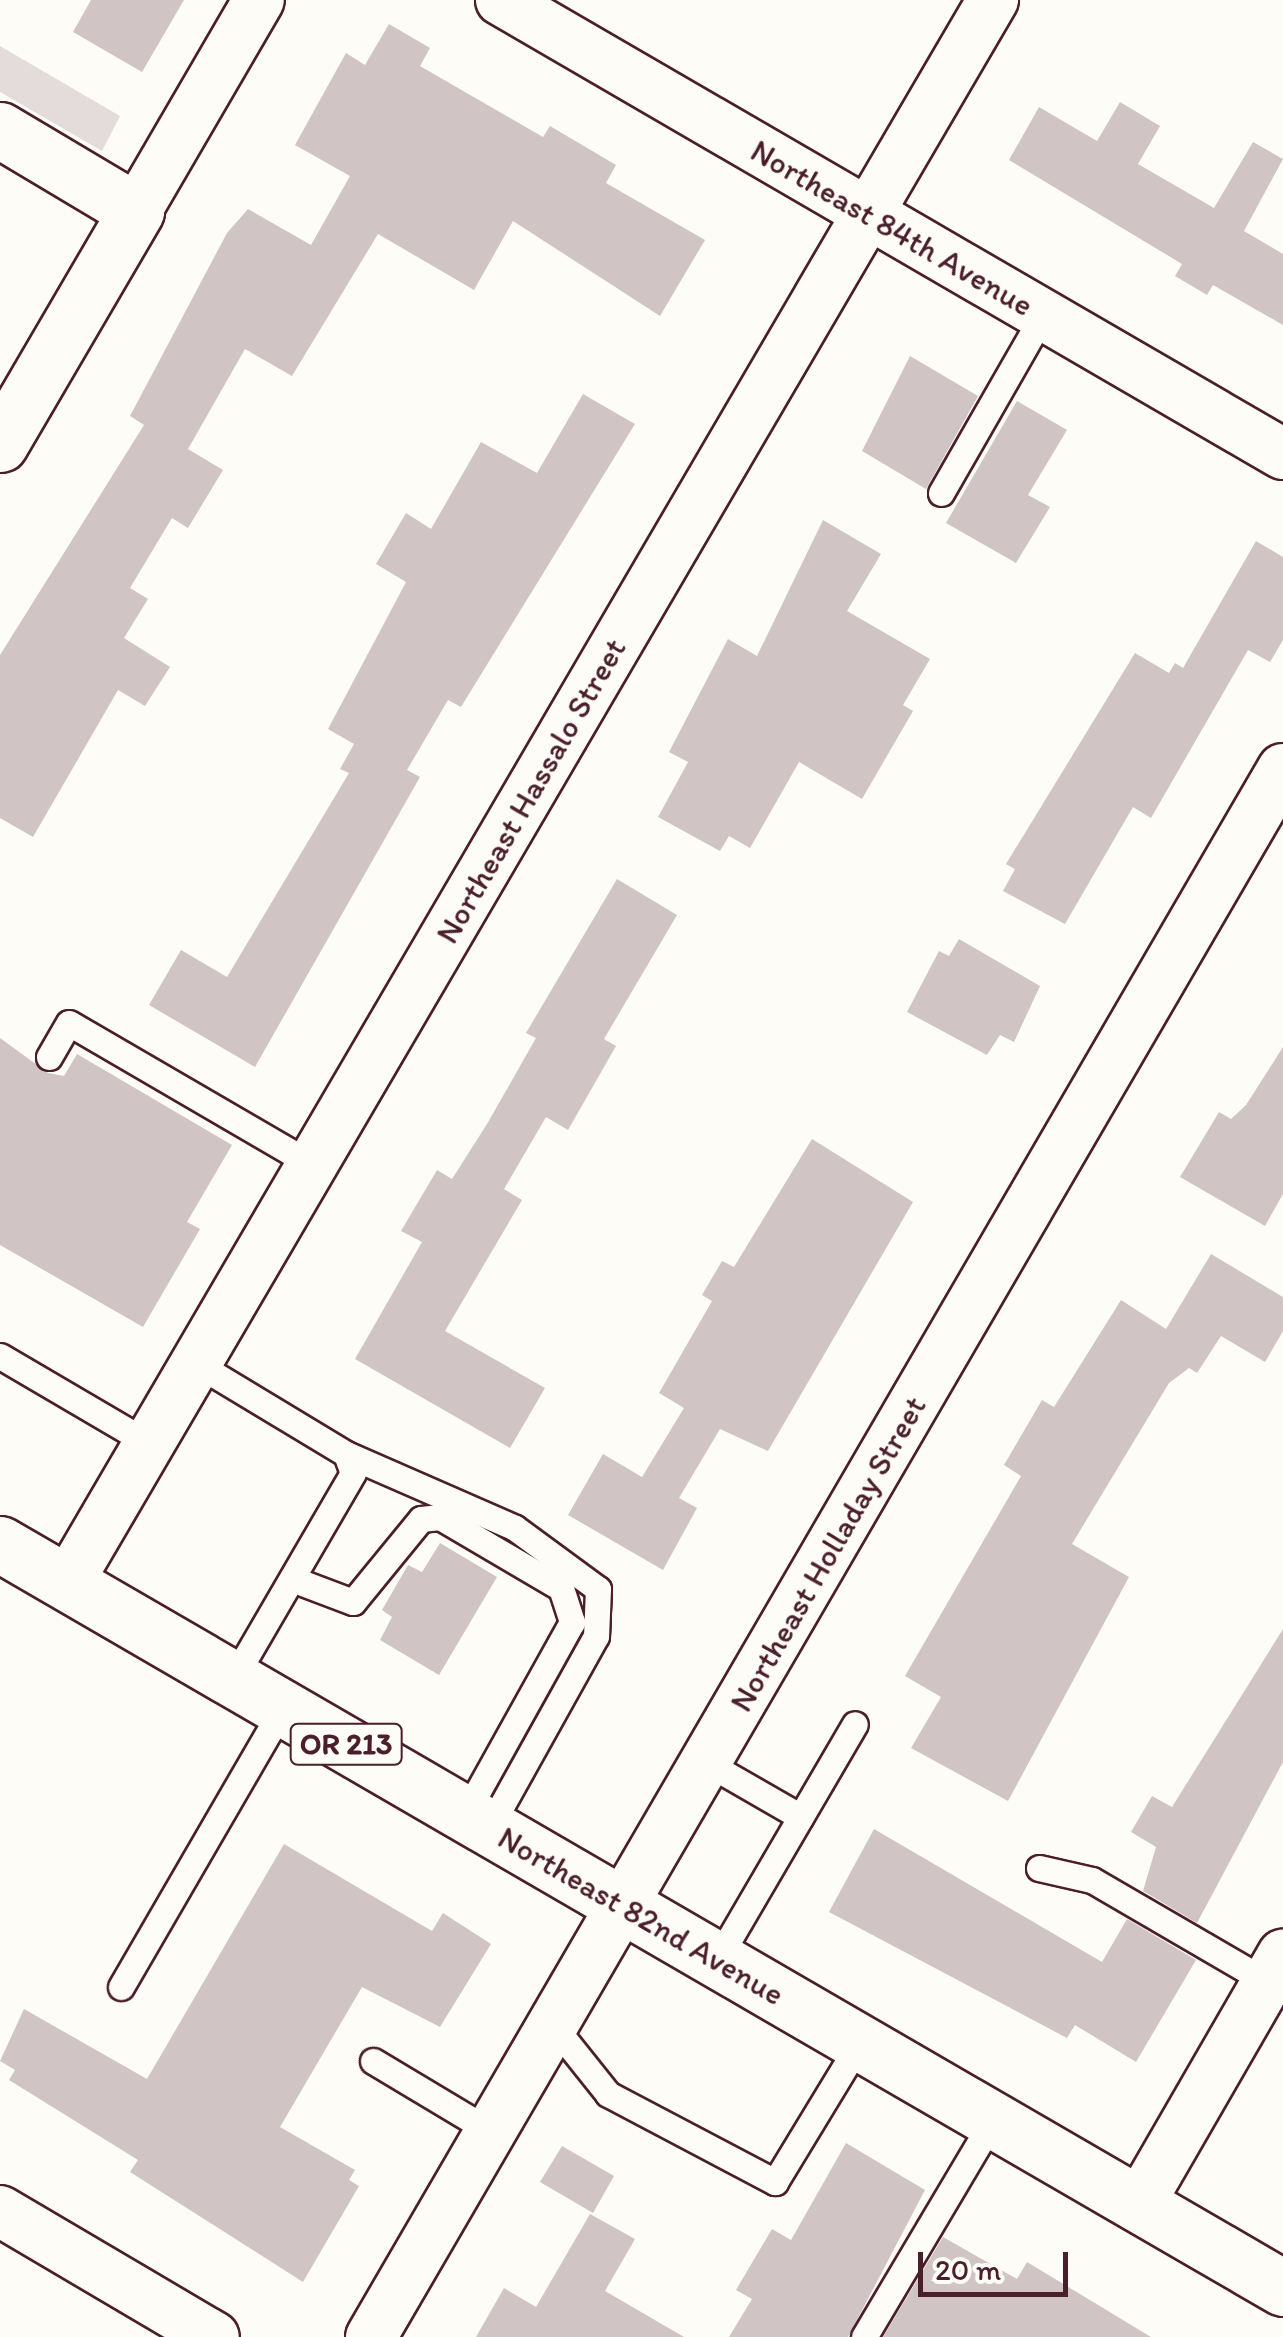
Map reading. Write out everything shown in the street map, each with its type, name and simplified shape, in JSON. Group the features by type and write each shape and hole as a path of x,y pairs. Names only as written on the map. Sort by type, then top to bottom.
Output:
{"main road":[{"path":"0,130 136,210 0,444"},
{"name":"Northeast 82nd Avenue","path":"0,1544 1283,2288"}],"street":[{"path":"136,210 259,0"},
{"name":"Northeast 84th Avenue","path":"501,0 1283,454"},
{"name":"Northeast Hassalo Street","path":"68,1582 993,0"},
{"name":"Northeast Holladay Street","path":"370,2337 1283,769"},
{"path":"1139,2204 1278,1976"},
{"path":"0,2212 214,2337"}],"lane":[{"path":"941,493 1043,316"},
{"path":"49,1057 68,1023 312,1166"},
{"path":"0,1356 150,1444"},
{"path":"197,1364 346,1454 514,1528 584,1570 598,1589 596,1636 477,1821"},
{"path":"234,1678 353,1473 346,1454"},
{"path":"292,1579 353,1602 421,1519 440,1517 561,1588 572,1622 477,1821"},
{"path":"121,1987 283,1707"},
{"path":"718,1960 856,1724"},
{"path":"707,1763 801,1817"},
{"path":"1039,1868 1092,1880 1278,1976"},
{"path":"552,2025 608,2094 776,2182 860,2042"},
{"path":"374,2061 490,2131"},
{"path":"864,2337 993,2120"}],"shaded area":[{"path":"0,46 120,116 102,151 0,92"}],"building":[{"path":"91,0 184,0 142,72 73,32"},
{"path":"389,24 430,48 420,66 543,137 550,126 616,165 606,183 705,240 660,316 513,221 474,290 378,234 292,376 245,349 188,449 223,470 188,528 172,518 130,588 148,599 124,638 170,667 145,706 118,690 33,837 0,818 0,655 144,425 130,416 227,233 248,209 311,245 350,176 295,145 346,53 365,65"},
{"path":"1120,102 1160,126 1138,164 1214,208 1253,142 1283,159 1244,231 1283,254 1283,325 1213,285 1207,295 1175,276 1182,264 1009,160 1039,107 1097,141"},
{"path":"910,356 978,396 926,489 862,451"},
{"path":"583,394 635,424 461,707 448,700 407,770 420,777 255,1067 149,1005 181,950 227,977 349,773 340,769 354,744 328,729 406,582 376,564 406,513 431,529 481,442 537,473"},
{"path":"1017,401 1067,430 1028,495 1050,507 1016,563 946,523"},
{"path":"823,520 881,554 847,611 930,659 903,705 913,711 862,799 799,762 750,848 729,836 720,851 658,817 688,762 669,752 728,639 757,656"},
{"path":"1256,541 1283,557 1283,640 1270,662 1248,650 1151,818 1133,807 1065,924 1003,891 1015,869 1006,864 1135,653 1169,673 1175,663 1183,668"},
{"path":"617,879 677,915 604,1039 616,1046 568,1130 546,1117 504,1189 522,1200 445,1331 545,1388 510,1448 355,1359 422,1242 401,1231 437,1170 452,1179 487,1124 536,1038 526,1033"},
{"path":"959,939 1040,986 1014,1042 1000,1035 987,1055 907,1012 939,951 949,956"},
{"path":"0,1038 48,1073 64,1076 77,1054 232,1145 187,1222 200,1229 143,1327 0,1245"},
{"path":"1283,1047 1283,1194 1265,1226 1180,1177 1219,1112 1231,1119 1246,1105"},
{"path":"812,1139 913,1202 768,1451 720,1429 679,1498 697,1508 663,1570 568,1515 603,1454 642,1477 684,1408 659,1393 712,1301 702,1295 722,1261 734,1267"},
{"path":"1211,1254 1283,1297 1283,1331 1265,1362 1221,1336 1197,1373 1189,1368 1169,1383 1072,1544 1129,1577 1008,1801 911,1748 941,1697 905,1676 1021,1476 1004,1465 1042,1400 1054,1407 1121,1300 1166,1329"},
{"path":"440,1543 497,1577 439,1675 380,1640 392,1617 382,1610 408,1565 422,1572"},
{"path":"1283,1629 1283,1762 1197,1923 1143,1891 1156,1847 1131,1832 1152,1796 1172,1807"},
{"path":"874,1829 1102,1962 1127,1919 1196,1960 1136,2062 1075,2025 1067,2038 829,1912"},
{"path":"284,1844 432,1931 443,1913 491,1944 440,2027 362,1987 280,2127 355,2170 349,2180 359,2186 303,2282 130,2172 138,2160 9,2080 15,2070 0,2061 24,2009 147,2079"},
{"path":"846,2143 925,2190 848,2337 729,2337 752,2299 736,2290 772,2229 791,2240"},
{"path":"562,2146 614,2176 593,2213 540,2182"},
{"path":"590,2214 635,2239 605,2291 684,2337 476,2337 504,2288 536,2307"},
{"path":"943,2237 1017,2279 1027,2262 1151,2337 883,2337"}]}
